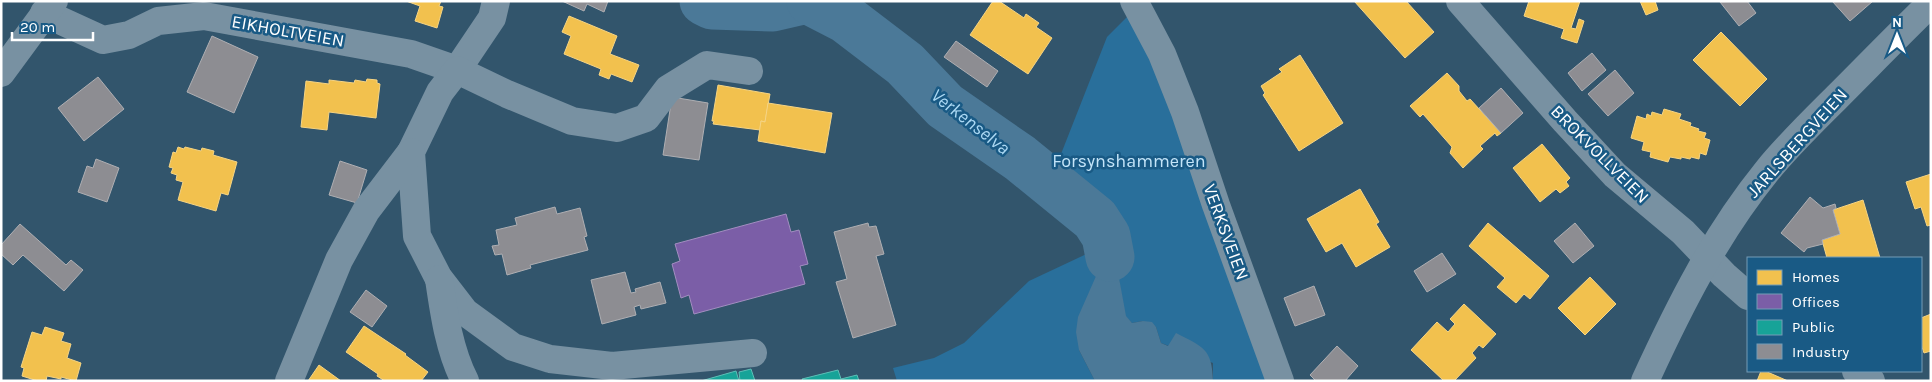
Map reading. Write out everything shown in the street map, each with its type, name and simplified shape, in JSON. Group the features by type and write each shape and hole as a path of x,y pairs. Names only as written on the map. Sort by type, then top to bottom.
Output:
{"street":[{"path":"289,381 339,260 366,212 411,152 440,92 492,18 496,1"},
{"name":"VERKSVEIEN","path":"1134,1 1162,54 1185,112 1216,205 1280,381"},
{"name":"BROKVOLLVEIEN","path":"1460,1 1615,175 1683,232 1747,295"},
{"name":"JARLSBERGVEIEN","path":"1645,381 1664,338 1708,257 1767,171 1807,127 1931,3"},
{"path":"1,73 49,7"},
{"name":"EIKHOLTVEIEN","path":"49,7 103,40 129,35 158,21 204,16 411,54 457,70 506,94 572,121 617,128 646,118 668,89 707,66 749,71"},
{"path":"411,152 417,236 438,277 465,312 513,347 550,359 612,366 752,352"},
{"path":"438,277 445,319 458,368 465,381"},
{"path":"1858,372 1871,381"}],"green space":[{"name":"Forsynshammeren","path":"1127,17 1145,24 1280,381 1213,381 1213,363 1161,343 1156,327 1143,321 1132,323 1125,316 1115,256 1110,257 1106,236 1095,219 1050,182 1107,37"},
{"path":"1095,250 1104,258 1090,293 1079,350 1095,381 897,381 893,368 934,358 964,343 1029,281"}],"shaded area":[{"path":"1115,256 1126,316 1132,323 1152,322 1156,327 1161,343 1168,346 1176,333 1199,346 1208,355 1211,362 1213,381 1095,381 1079,350 1076,332 1078,317 1104,258"}],"building: Homes":[{"path":"406,1 441,1 439,6 443,7 437,28 415,21 420,6"},
{"path":"993,1 999,1 1024,18 1026,14 1039,23 1036,27 1052,38 1028,74 970,35"},
{"path":"1354,1 1406,1 1434,32 1405,58"},
{"path":"1529,1 1580,1 1571,28 1576,29 1579,19 1584,21 1577,43 1561,38 1564,29 1524,16"},
{"path":"1640,1 1655,1 1658,10 1646,15"},
{"path":"569,16 617,36 610,54 639,65 632,82 611,74 609,79 599,75 601,69 564,54 571,36 562,32"},
{"path":"1721,32 1767,79 1740,106 1693,60"},
{"path":"1300,55 1343,123 1299,151 1263,95 1265,93 1261,86 1282,72 1279,69"},
{"path":"1447,73 1459,86 1459,91 1467,101 1470,99 1501,133 1497,136 1495,133 1480,146 1483,149 1463,168 1450,153 1452,147 1423,114 1420,117 1410,106"},
{"path":"367,79 377,80 377,83 380,84 376,118 329,112 327,130 301,127 306,81 329,84 329,80 354,83 355,80 366,82"},
{"path":"718,85 770,94 765,122 761,121 760,130 713,124"},
{"path":"768,103 832,113 825,153 758,141 761,121 765,122"},
{"path":"1664,109 1681,114 1679,119 1691,123 1690,126 1706,133 1704,138 1710,140 1706,155 1700,153 1699,159 1670,157 1668,162 1650,157 1651,152 1642,150 1644,142 1631,138 1637,116 1646,119 1647,114 1651,116 1652,112 1662,115"},
{"path":"1542,144 1570,178 1566,182 1569,186 1560,193 1556,189 1540,202 1513,168"},
{"path":"178,147 201,151 202,148 214,151 213,155 237,162 228,195 221,193 216,211 178,200 183,182 176,180 177,175 171,173 173,168 169,167 173,152 176,153"},
{"path":"1931,174 1931,225 1927,226 1921,207 1915,209 1906,182"},
{"path":"1360,189 1379,222 1376,224 1390,247 1356,267 1342,243 1326,252 1307,219"},
{"path":"1863,200 1880,257 1827,257 1822,240 1840,234 1833,210"},
{"path":"1488,223 1549,276 1530,299 1524,294 1516,303 1497,287 1505,278 1469,246"},
{"path":"1590,277 1616,304 1585,335 1558,308"},
{"path":"1464,304 1496,334 1483,348 1479,345 1472,353 1476,358 1454,381 1444,381 1411,350 1437,322 1448,332 1455,324 1450,319"},
{"path":"1931,314 1931,351 1924,353 1922,347 1922,318"},
{"path":"364,326 406,354 428,372 421,381 385,381 346,352"},
{"path":"45,327 64,333 61,341 71,344 67,358 81,363 76,381 47,376 46,381 38,381 22,376 24,368 21,367 32,332 42,335"},
{"path":"319,365 341,381 308,381"},
{"path":"1761,372 1767,372 1788,381 1757,381"}],"building: Offices":[{"path":"786,214 791,232 799,230 808,264 800,266 805,284 694,314 689,295 681,298 672,264 680,261 675,244"}],"building: Public":[{"path":"751,369 755,381 740,381 739,372"},
{"path":"838,370 841,379 857,375 859,381 803,381 802,379"},
{"path":"736,371 739,381 701,381"}],"building: Industry":[{"path":"562,1 608,1 604,12 587,4 584,11"},
{"path":"1747,1 1756,13 1739,26 1720,2"},
{"path":"1832,1 1873,1 1850,21"},
{"path":"212,36 258,57 234,113 187,92"},
{"path":"956,41 998,71 987,87 944,57"},
{"path":"1592,53 1606,70 1582,91 1568,73"},
{"path":"1615,70 1634,93 1608,116 1588,94"},
{"path":"98,77 124,109 84,141 58,108"},
{"path":"1501,88 1523,113 1501,133 1479,108"},
{"path":"672,97 708,103 699,160 663,155"},
{"path":"96,159 119,168 107,202 78,192 87,166 93,168"},
{"path":"340,161 367,170 357,203 329,195"},
{"path":"1810,197 1823,208 1835,204 1836,208 1833,210 1840,234 1822,240 1823,244 1807,248 1804,252 1781,233"},
{"path":"555,207 557,214 580,208 587,236 584,237 588,250 530,265 531,268 507,275 502,254 495,255 492,246 499,245 496,230 517,225 515,218"},
{"path":"868,223 869,227 876,226 884,254 876,256 896,325 853,338 836,282 847,279 834,232"},
{"path":"1575,223 1594,246 1573,263 1554,241"},
{"path":"20,224 66,265 71,260 83,270 64,291 23,255 13,265 1,254 1,245"},
{"path":"1442,253 1456,274 1427,292 1414,271"},
{"path":"625,272 631,293 636,292 635,289 660,282 666,303 641,309 640,305 634,307 636,315 602,324 591,280"},
{"path":"1314,286 1325,315 1295,326 1284,298"},
{"path":"366,290 387,306 372,327 350,312"},
{"path":"1337,346 1358,366 1345,381 1316,381 1310,375"}],"waterway":[{"name":"Verkenselva","path":"704,1 712,5 773,7 799,1"},
{"name":"Verkenselva","path":"811,1 846,19 905,64 945,106 1020,158 1095,219 1106,236 1110,257"}]}
